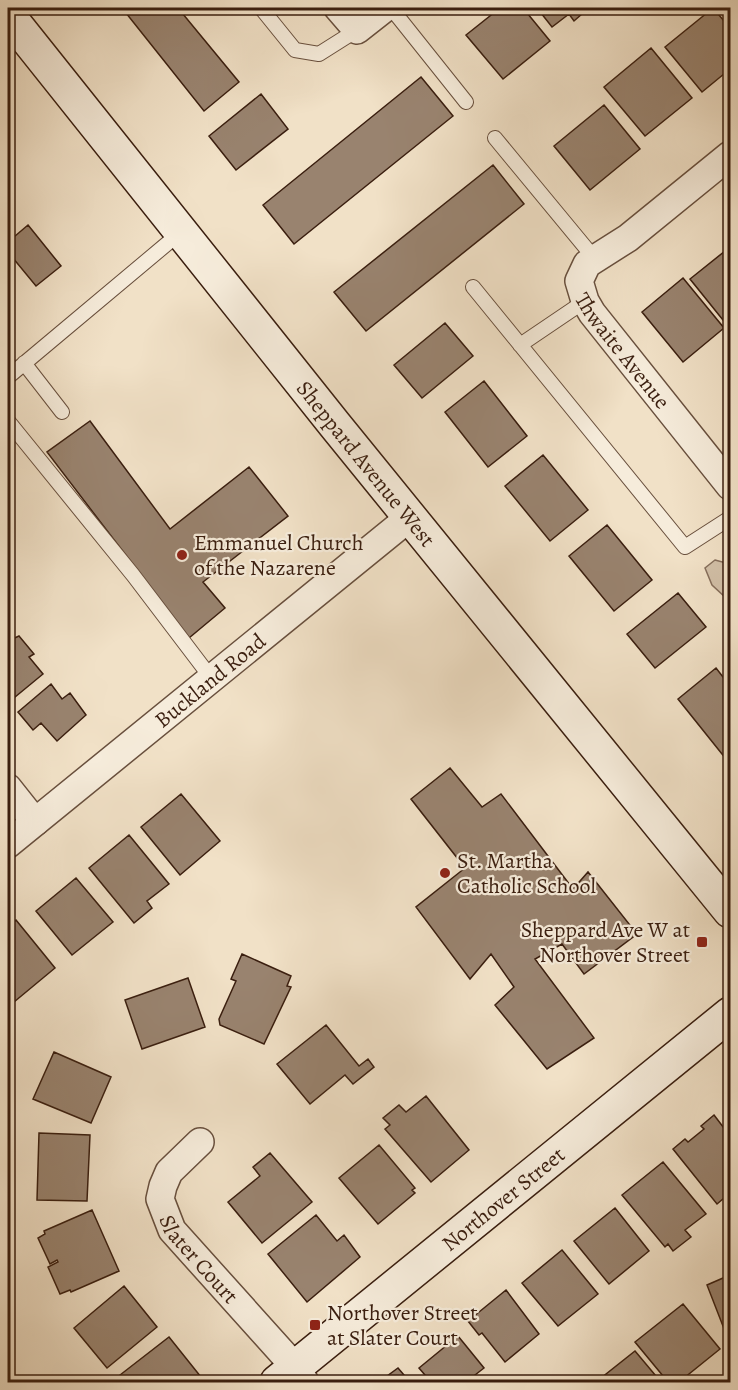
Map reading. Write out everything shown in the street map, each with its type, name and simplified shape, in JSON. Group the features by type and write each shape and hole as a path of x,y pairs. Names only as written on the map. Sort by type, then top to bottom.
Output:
{"main road":[{"name":"Sheppard Avenue West","path":"8,15 410,517 730,911"},
{"name":"Northover Street","path":"292,1377 730,1014"}],"street":[{"path":"338,8 357,30 385,8"},
{"name":"Thwaite Avenue","path":"730,155 628,238 587,264 579,281 585,301 621,351 730,486"},
{"name":"Buckland Road","path":"8,844 410,517"},
{"path":"8,788 35,822"},
{"name":"Slater Court","path":"200,1142 169,1172 163,1186 160,1199 172,1230 292,1377"}],"lane":[{"path":"261,8 295,50 319,54 357,30"},
{"path":"391,8 466,102"},
{"path":"495,138 595,259"},
{"path":"8,377 181,232"},
{"path":"472,287 685,547 730,518"},
{"path":"520,345 585,301"},
{"path":"24,363 62,412"},
{"path":"8,421 133,574 212,679"}],"shaded area":[{"path":"715,560 730,564 730,598 725,597 712,585 705,568"}],"building":[{"path":"122,8 178,8 239,82 204,111"},
{"path":"500,8 523,8 550,41 503,79 466,35"},
{"path":"537,8 577,8 582,14 574,21 569,14 552,27"},
{"path":"713,8 730,28 730,69 702,92 665,47"},
{"path":"651,48 692,98 645,136 604,87"},
{"path":"421,77 453,116 294,244 263,205"},
{"path":"261,94 288,129 236,170 209,136"},
{"path":"604,105 640,149 590,190 554,146"},
{"path":"493,165 524,204 366,331 334,292"},
{"path":"28,225 61,266 36,286 8,252 8,242"},
{"path":"730,247 730,323 727,325 690,279"},
{"path":"683,278 724,328 683,362 642,312"},
{"path":"445,323 473,356 422,398 394,365"},
{"path":"484,381 527,436 488,467 445,412"},
{"name":"Emmanuel Church of the Nazarene","path":"90,421 170,529 249,467 288,516 203,582 225,608 189,638 47,452"},
{"path":"543,455 588,510 550,541 505,486"},
{"path":"607,525 652,580 614,611 569,556"},
{"path":"678,593 706,627 655,668 627,634"},
{"path":"19,636 34,654 29,657 43,674 9,702 8,641"},
{"path":"716,668 730,686 730,764 678,699"},
{"path":"51,684 62,699 70,693 86,715 57,741 41,723 33,730 18,712"},
{"path":"450,768 482,807 501,794 573,889 588,872 637,934 584,974 562,944 535,959 594,1038 547,1069 495,1005 514,987 491,954 470,979 416,907 465,868 411,799"},
{"path":"181,794 220,841 180,875 141,827"},
{"path":"129,835 169,884 147,901 152,908 134,923 89,868"},
{"path":"76,878 113,922 72,955 36,911"},
{"path":"16,920 55,968 8,1007 8,927"},
{"path":"242,954 291,976 287,986 291,987 264,1044 220,1025 219,1019 236,981 231,979"},
{"path":"188,978 205,1027 142,1049 125,1000"},
{"path":"326,1025 359,1066 368,1059 374,1067 353,1084 345,1075 310,1104 277,1064"},
{"path":"54,1052 111,1077 91,1123 33,1099"},
{"path":"426,1096 469,1150 431,1182 385,1129 390,1125 383,1118 399,1105 406,1112"},
{"path":"730,1101 730,1114 724,1106"},
{"path":"714,1115 730,1136 730,1193 717,1204 673,1149 685,1139 688,1142 704,1129 701,1126"},
{"path":"39,1133 90,1135 87,1201 37,1200"},
{"path":"379,1145 415,1188 412,1190 415,1193 378,1224 339,1178"},
{"path":"270,1153 312,1202 262,1243 228,1202 260,1176 253,1167"},
{"path":"663,1162 706,1214 685,1230 691,1237 673,1251 668,1244 665,1247 622,1195"},
{"path":"615,1208 649,1251 609,1284 574,1241"},
{"path":"92,1210 119,1271 71,1292 70,1290 60,1294 48,1267 58,1262 57,1260 50,1264 38,1238 45,1234 44,1231"},
{"path":"316,1215 337,1241 344,1235 360,1257 307,1302 268,1254"},
{"path":"562,1250 598,1294 558,1326 522,1283"},
{"path":"730,1275 730,1338 728,1339 707,1285"},
{"path":"124,1286 157,1327 107,1368 74,1328"},
{"path":"506,1290 539,1334 505,1362 482,1333 479,1335 468,1321"},
{"path":"683,1304 720,1349 679,1382 668,1382 635,1342"},
{"path":"458,1336 484,1368 466,1382 431,1382 419,1368"},
{"path":"169,1337 205,1382 126,1382 120,1375"},
{"path":"635,1351 661,1382 596,1382"},
{"path":"398,1368 410,1382 379,1382"}],"place":[{"name":"Emmanuel Church of the Nazarene","path":"182,555"},
{"name":"St. Martha Catholic School","path":"445,873"},
{"name":"Sheppard Ave W at Northover Street","path":"702,942"},
{"name":"Northover Street at Slater Court","path":"315,1325"}]}
